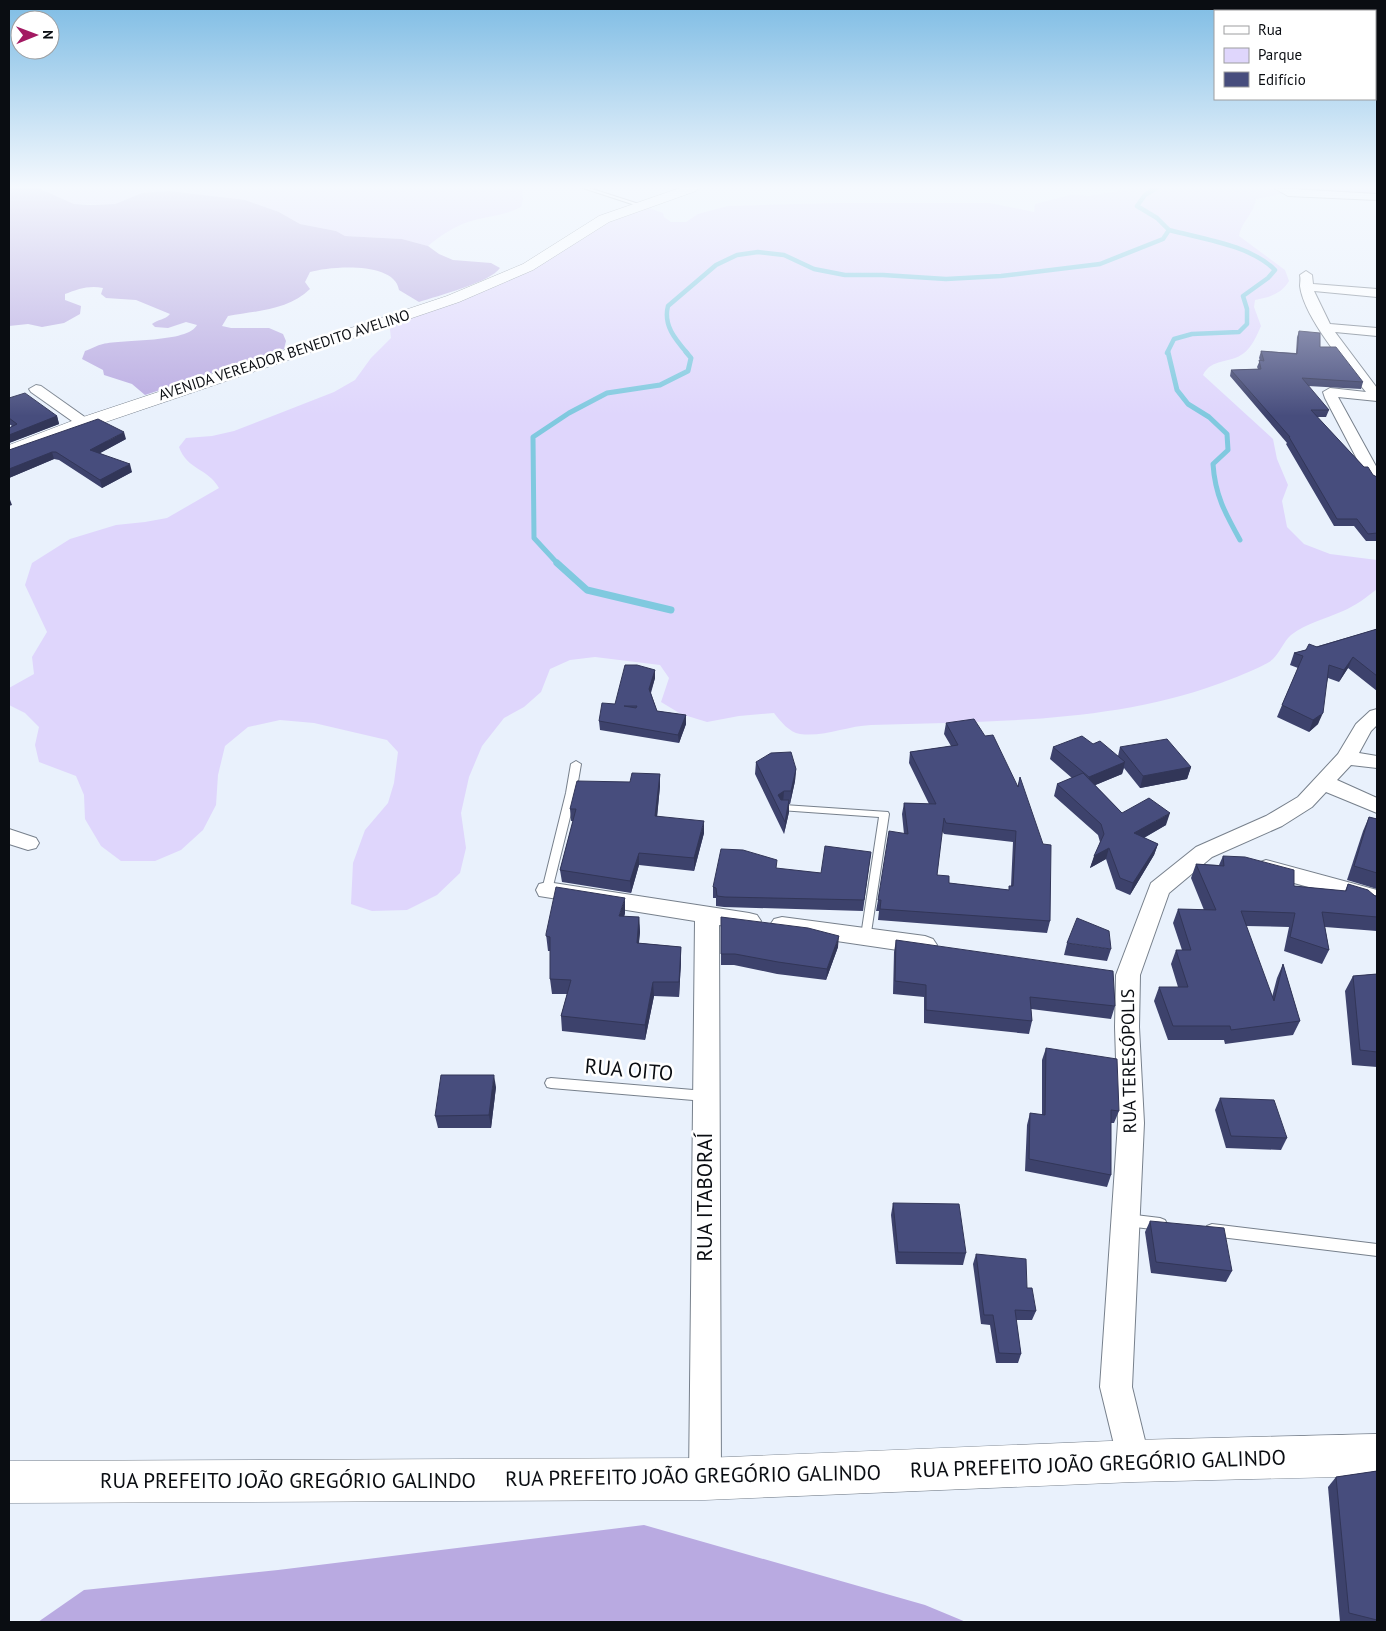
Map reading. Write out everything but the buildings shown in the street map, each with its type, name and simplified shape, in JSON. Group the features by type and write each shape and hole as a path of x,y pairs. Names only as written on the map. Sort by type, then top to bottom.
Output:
{"main road":[{"name":"AVENIDA VEREADOR BENEDITO AVELINO","path":"9,451 84,422 453,299 533,264"},
{"name":"RUA PREFEITO JOÃO GREGÓRIO GALINDO","path":"9,1482 704,1479 1134,1461 1377,1455"}],"street":[{"path":"1377,293 1306,281 1326,328 1377,397"},
{"path":"1326,328 1377,332"},
{"path":"36,389 84,422"},
{"path":"1377,397 1330,392 1334,406 1350,431 1367,465 1377,478"},
{"name":"RUA TERESÓPOLIS","path":"1134,1461 1116,1387 1131,1123 1127,1027 1118,974 1159,889 1204,852 1274,821 1305,802 1346,758 1363,728 1377,715"},
{"path":"1346,758 1377,762"},
{"path":"1323,782 1377,806"},
{"path":"1204,852 1370,896 1377,902"},
{"path":"547,890 707,916 866,936 943,948"},
{"name":"RUA ITABORAÍ","path":"704,1479 707,916"}],"lane":[{"path":"547,890 571,793 576,764"},
{"path":"784,808 884,814 866,936"},
{"name":"RUA OITO","path":"550,1083 705,1096"},
{"path":"1126,1220 1174,1226"},
{"path":"1194,1228 1377,1250"}],"green space":[{"path":"522,264 1277,264 1285,270 1289,281 1275,294 1255,300 1254,307 1261,326 1254,341 1244,353 1233,359 1216,363 1206,370 1203,375 1273,439 1277,459 1288,485 1282,501 1287,527 1304,544 1330,554 1377,560 1377,589 1347,609 1310,624 1291,635 1269,662 1218,684 1134,707 1047,718 871,725 827,733 800,734 789,729 774,713 739,716 707,722 681,714 661,702 669,678 660,665 595,657 570,660 550,669 541,692 524,707 504,718 482,746 469,777 461,813 466,848 460,873 437,895 407,910 372,911 351,904 353,863 365,830 388,803 394,783 398,752 387,740 314,723 280,720 248,727 225,746 218,775 216,805 203,830 181,850 155,861 121,861 101,846 85,819 84,795 76,776 39,762 35,745 39,727 25,713 9,705 9,688 34,674 32,657 47,632 25,585 32,563 70,539 116,525 167,518 219,488 209,476 192,465 183,455 179,447 186,438 212,436 234,431 334,392 355,380 371,358 391,338 389,320 453,299"}],"shaded area":[{"path":"9,264 493,264 500,268 495,273 475,283 419,302 399,290 395,281 386,274 374,270 346,267 310,272 305,282 310,289 302,296 282,305 261,311 228,316 222,326 231,328 269,328 283,334 286,341 284,349 145,395 132,384 104,375 103,370 82,359 85,351 98,345 112,342 169,338 191,331 197,325 186,322 168,328 155,327 152,324 170,314 136,300 106,298 101,294 103,288 88,287 65,294 65,300 81,306 80,314 64,323 42,327 28,324 9,326"},
{"path":"644,1525 925,1605 966,1622 38,1622 84,1590 278,1570"}],"waterway":[{"path":"687,353 671,331 667,319 668,306 718,264"},
{"path":"804,264 814,269 845,275 883,275 946,279 1001,276 1099,264"},
{"path":"1167,353 1174,339 1192,334 1239,332 1247,324 1247,309 1243,296 1268,278 1275,270 1268,264"},
{"path":"557,563 534,538 533,437 569,413 607,393 660,385 688,371 691,358 686,352"},
{"path":"1168,352 1177,390 1188,404 1209,417 1227,434 1228,450 1213,464 1214,475 1222,503 1240,540"},
{"path":"557,563 587,590 671,610"}]}
